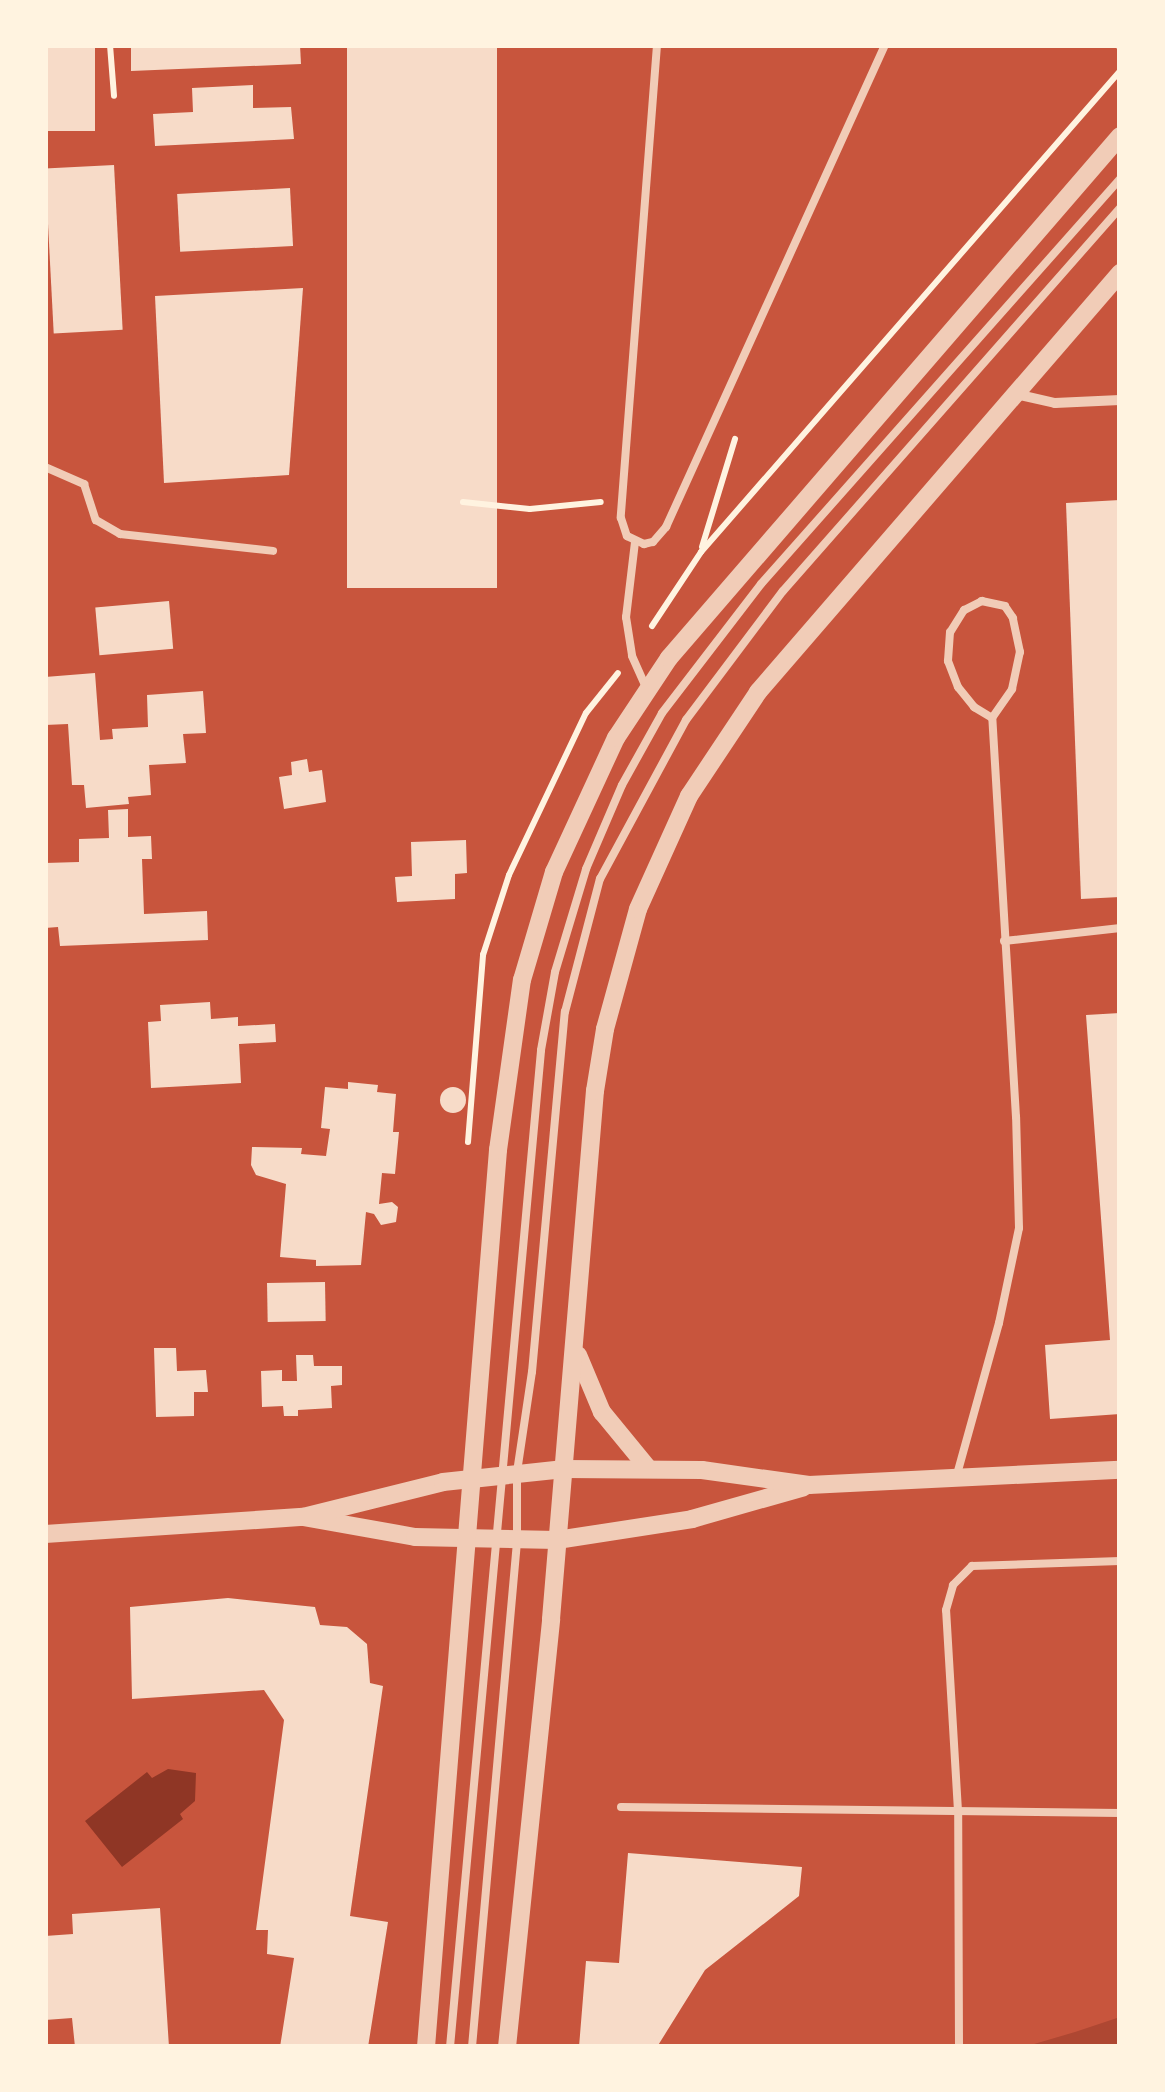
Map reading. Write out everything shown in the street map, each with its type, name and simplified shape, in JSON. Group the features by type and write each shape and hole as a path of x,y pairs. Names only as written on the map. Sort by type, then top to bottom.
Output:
{"street":[{"path":"426,2047 500,1136 522,980 572,826 616,738 698,620 1120,136"},
{"path":"508,2047 564,1469 595,1091 605,1029 628,939 661,852 721,742 758,692 1120,272"},
{"path":"1016,394 1055,404 1120,400"},
{"path":"575,1344 602,1412 648,1468"},
{"path":"45,1534 302,1517 470,1477 564,1469 648,1468 808,1485 1120,1470"},
{"path":"302,1517 377,1532 465,1540 557,1540 692,1519 808,1485"}],"lane":[{"path":"647,690 632,656 626,616 634,542 622,527 622,518 657,45"},
{"path":"634,542 654,542 666,527 884,45"},
{"path":"472,2047 517,1542 509,1473 541,1050 556,972 586,869 622,785 662,712 761,584 1120,180"},
{"path":"450,2047 494,1541 532,1372 565,1012 600,878 686,720 783,591 1120,208"},
{"path":"45,467 84,484 96,520 120,534 273,550"},
{"path":"956,1478 1000,1322 1018,1228 1016,1117 992,718 1012,689 1020,652 1013,618 1005,606 982,601 964,610 950,632 948,661 958,687 974,707 992,718"},
{"path":"1004,941 1120,928"},
{"path":"959,2047 958,1811 946,1610 953,1585 972,1566 1120,1562"},
{"path":"621,1807 1120,1813"}],"path":[{"path":"110,45 114,96"},
{"path":"464,502 530,509 582,502"}],"shaded area":[{"path":"168,1769 196,1773 195,1801 180,1814 183,1819 122,1867 85,1821 147,1772 152,1778"},
{"path":"1120,2017 1120,2047 1024,2047 1075,2032"}],"building":[{"path":"45,45 95,45 95,131 45,131"},
{"path":"131,45 300,45 301,64 131,71"},
{"path":"347,45 497,45 497,588 347,588"},
{"path":"253,85 253,108 291,107 294,139 155,146 153,114 193,112 192,88"},
{"path":"114,165 123,330 54,333 45,169"},
{"path":"290,188 293,246 180,252 177,194"},
{"path":"303,288 289,475 164,483 155,296"},
{"path":"1120,500 1120,897 1081,899 1066,503"},
{"path":"169,601 173,649 99,655 95,607"},
{"path":"95,673 100,740 113,739 112,729 148,727 147,695 203,691 206,733 183,734 186,763 149,765 151,795 128,797 129,804 86,808 84,785 72,785 68,724 45,725 45,677"},
{"path":"307,759 309,772 322,770 326,802 284,809 279,777 292,775 291,762"},
{"path":"128,809 128,837 151,836 152,859 142,859 144,914 207,911 208,940 60,946 58,927 45,928 45,863 79,862 79,839 109,838 108,810"},
{"path":"466,840 467,873 455,874 455,899 397,902 395,877 412,876 411,842"},
{"path":"210,1002 211,1019 238,1017 238,1026 275,1024 276,1042 239,1044 241,1083 151,1088 148,1022 161,1021 160,1005"},
{"path":"1120,1013 1120,1414 1050,1419 1045,1345 1110,1340 1086,1015"},
{"path":"348,1082 378,1085 377,1092 396,1094 393,1132 399,1132 395,1174 382,1173 379,1204 392,1202 398,1207 396,1222 381,1225 374,1214 366,1212 361,1265 316,1266 316,1260 280,1257 286,1184 256,1175 251,1165 252,1147 302,1148 301,1154 326,1156 330,1129 321,1128 325,1087 348,1089"},
{"path":"453,1087 462,1091 466,1100 462,1109 453,1113 444,1109 440,1100 444,1091"},
{"path":"325,1282 326,1321 268,1322 267,1283"},
{"path":"154,1348 176,1348 177,1371 206,1370 208,1392 194,1392 194,1416 156,1417"},
{"path":"296,1355 313,1355 314,1366 342,1366 342,1385 331,1386 332,1408 298,1410 298,1416 284,1416 283,1406 262,1407 261,1371 282,1370 282,1381 297,1381"},
{"path":"228,1598 315,1607 320,1625 347,1627 367,1644 370,1683 383,1686 350,1916 388,1922 368,2047 280,2047 294,1958 267,1954 268,1930 256,1930 284,1720 264,1690 132,1699 130,1607"},
{"path":"628,1853 802,1867 799,1896 705,1970 657,2047 579,2047 586,1961 619,1963"},
{"path":"160,1908 169,2047 75,2047 72,2018 45,2020 45,1936 73,1934 72,1914"}]}
